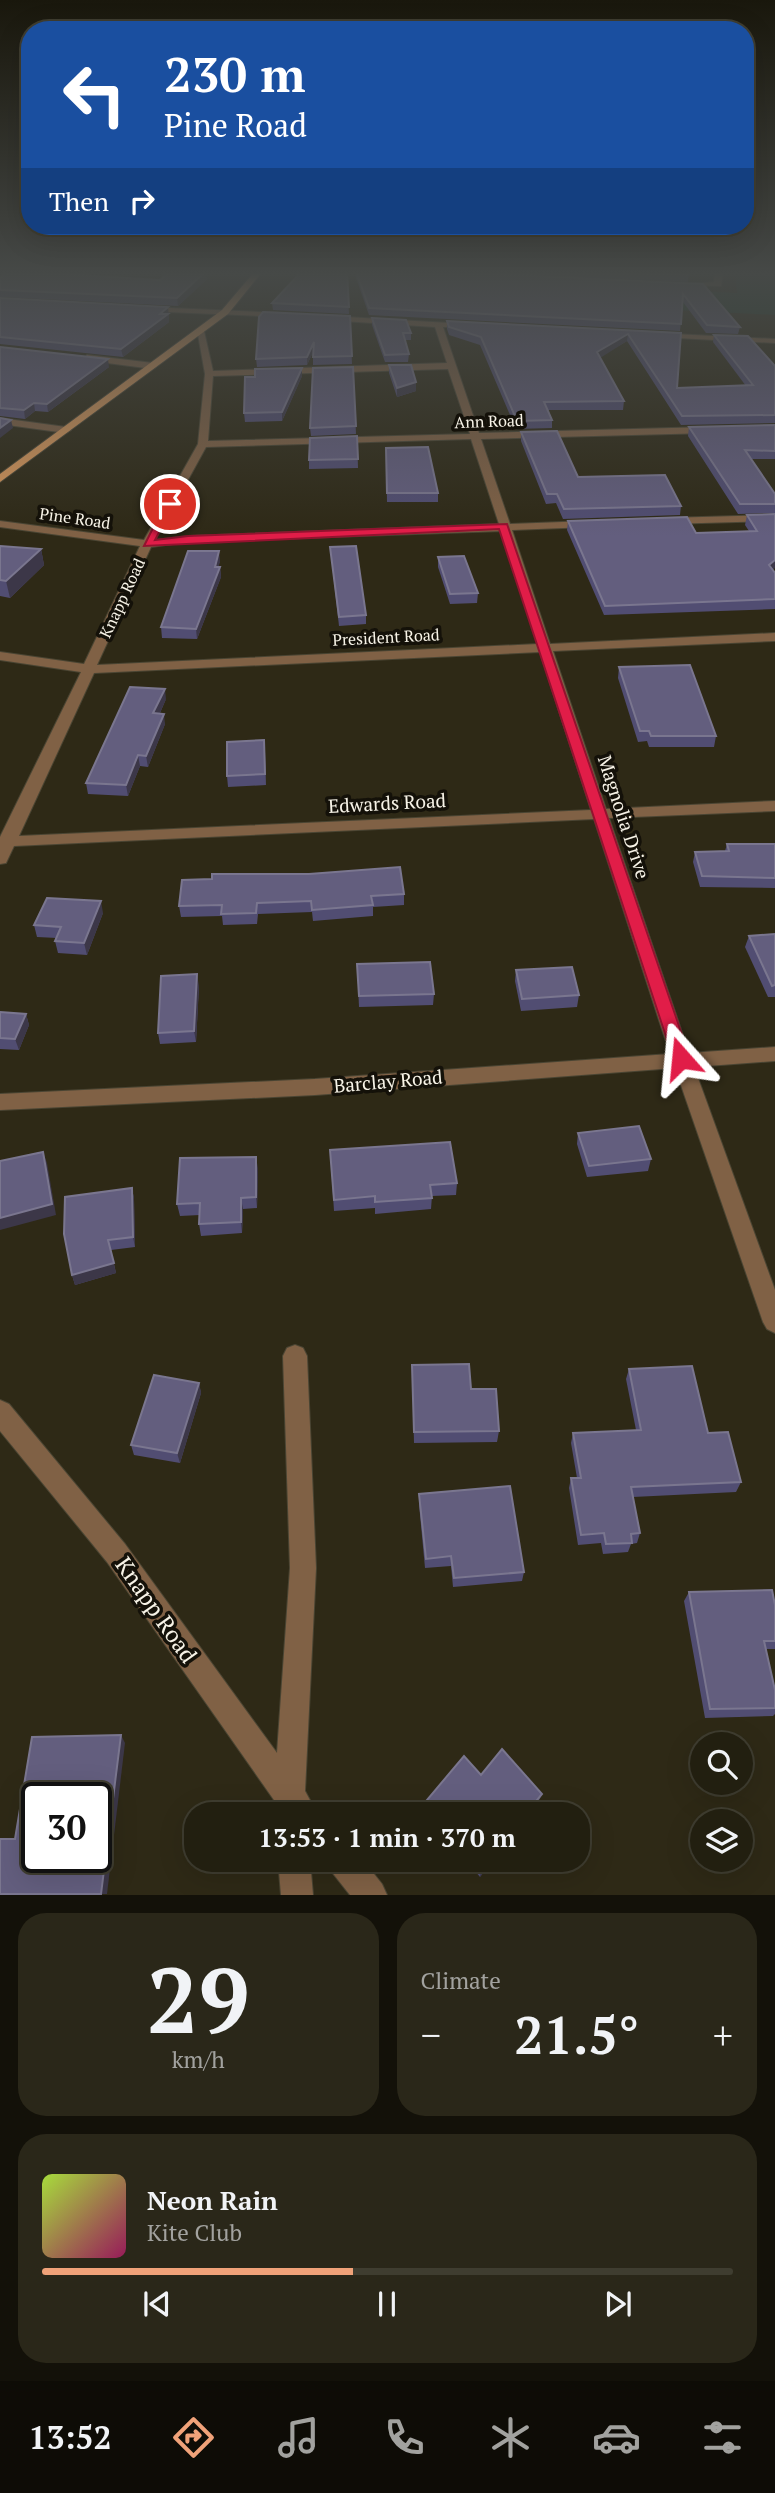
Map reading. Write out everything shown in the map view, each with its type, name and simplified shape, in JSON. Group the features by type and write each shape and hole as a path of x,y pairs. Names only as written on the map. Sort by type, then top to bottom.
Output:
{"main road":[{"path":"0,479 162,359"}],"street":[{"path":"98,359 153,366"},
{"name":"Knapp Road","path":"0,859 4,842 147,544 203,444 209,374 206,359"},
{"name":"Magnolia Drive","path":"448,359 477,437 503,526 681,1058 775,1322"},
{"path":"209,374 449,366"},
{"path":"0,421 66,430"},
{"name":"Ann Road","path":"203,444 721,430"},
{"path":"653,522 775,518"},
{"name":"Pine Road","path":"0,524 147,544 188,539 336,536 598,523"},
{"name":"President Road","path":"0,656 89,669 775,637"},
{"name":"Edwards Road","path":"4,842 775,806"},
{"name":"Barclay Road","path":"0,1102 315,1087 681,1058 775,1054"},
{"path":"294,1802 303,1568 295,1356"},
{"name":"Knapp Road","path":"0,1412 116,1553 289,1802"},
{"path":"295,1872 297,1895"},
{"path":"352,1872 371,1895"}],"building":[{"path":"0,359 107,359 47,404 34,403 24,410 0,408"},
{"path":"491,359 601,359 624,401 544,402 552,420 517,421"},
{"path":"645,359 679,359 677,388 753,385 733,359 769,359 775,366 775,415 682,416"},
{"path":"389,365 411,365 416,382 397,388"},
{"path":"353,367 356,426 310,428 313,368"},
{"path":"302,368 282,412 244,413 245,377 255,377 255,369"},
{"path":"0,418 11,420 0,428"},
{"path":"775,425 775,451 745,450 775,494 775,504 740,504 689,427"},
{"path":"557,431 578,477 665,475 681,506 564,509 557,494 547,494 521,432"},
{"path":"357,436 358,459 309,460 310,438"},
{"path":"428,447 438,493 387,493 386,448"},
{"path":"775,514 775,560 769,565 775,573 775,599 605,606 568,521 687,517 696,533 757,531 747,515"},
{"path":"0,546 41,549 6,581 0,580"},
{"path":"356,546 366,615 339,617 330,547"},
{"path":"188,551 219,551 215,567 220,567 196,629 161,627"},
{"path":"464,556 478,593 450,594 438,557"},
{"path":"690,665 716,736 651,736 649,731 640,731 619,667"},
{"path":"130,687 165,689 153,713 164,714 146,756 138,755 126,785 86,783"},
{"path":"264,740 265,774 227,776 227,742"},
{"path":"727,844 775,844 775,878 702,876 695,852 729,851"},
{"path":"400,867 404,894 371,896 373,905 312,910 311,901 257,903 256,913 221,914 222,905 179,906 182,880 212,879 212,874 309,874"},
{"path":"47,898 101,901 84,943 55,941 61,927 34,925"},
{"path":"775,934 775,985 772,986 749,936"},
{"path":"430,962 434,994 359,996 357,964"},
{"path":"572,967 579,995 522,999 516,970"},
{"path":"197,974 194,1031 158,1033 161,976"},
{"path":"0,1012 26,1014 15,1039 0,1038"},
{"path":"639,1126 651,1159 589,1166 578,1133"},
{"path":"450,1142 457,1183 430,1185 432,1198 375,1202 375,1196 334,1200 330,1150"},
{"path":"43,1152 52,1204 0,1218 0,1161"},
{"path":"256,1157 256,1197 241,1198 241,1222 199,1224 200,1203 177,1204 180,1158"},
{"path":"132,1188 133,1237 108,1240 114,1263 72,1275 64,1234 65,1197"},
{"path":"469,1364 471,1389 496,1389 499,1431 414,1432 412,1365"},
{"path":"692,1366 708,1433 728,1432 741,1482 631,1487 640,1533 631,1534 632,1543 606,1544 604,1533 581,1535 571,1478 581,1478 573,1433 641,1430 629,1369"},
{"path":"154,1375 199,1383 177,1453 131,1445"},
{"path":"510,1486 524,1572 454,1578 451,1556 426,1559 419,1494"},
{"path":"772,1590 775,1605 775,1641 764,1641 775,1690 775,1708 710,1709 689,1592"},
{"path":"121,1735 112,1807 112,1782 24,1782 32,1737"},
{"path":"502,1749 542,1794 536,1802 427,1800 464,1756 481,1775"},
{"path":"21,1803 21,1873 104,1873 101,1894 0,1894 0,1839 15,1839"}],"route":[{"path":"170,504 147,544 188,539 336,536 503,526 681,1058"}]}
